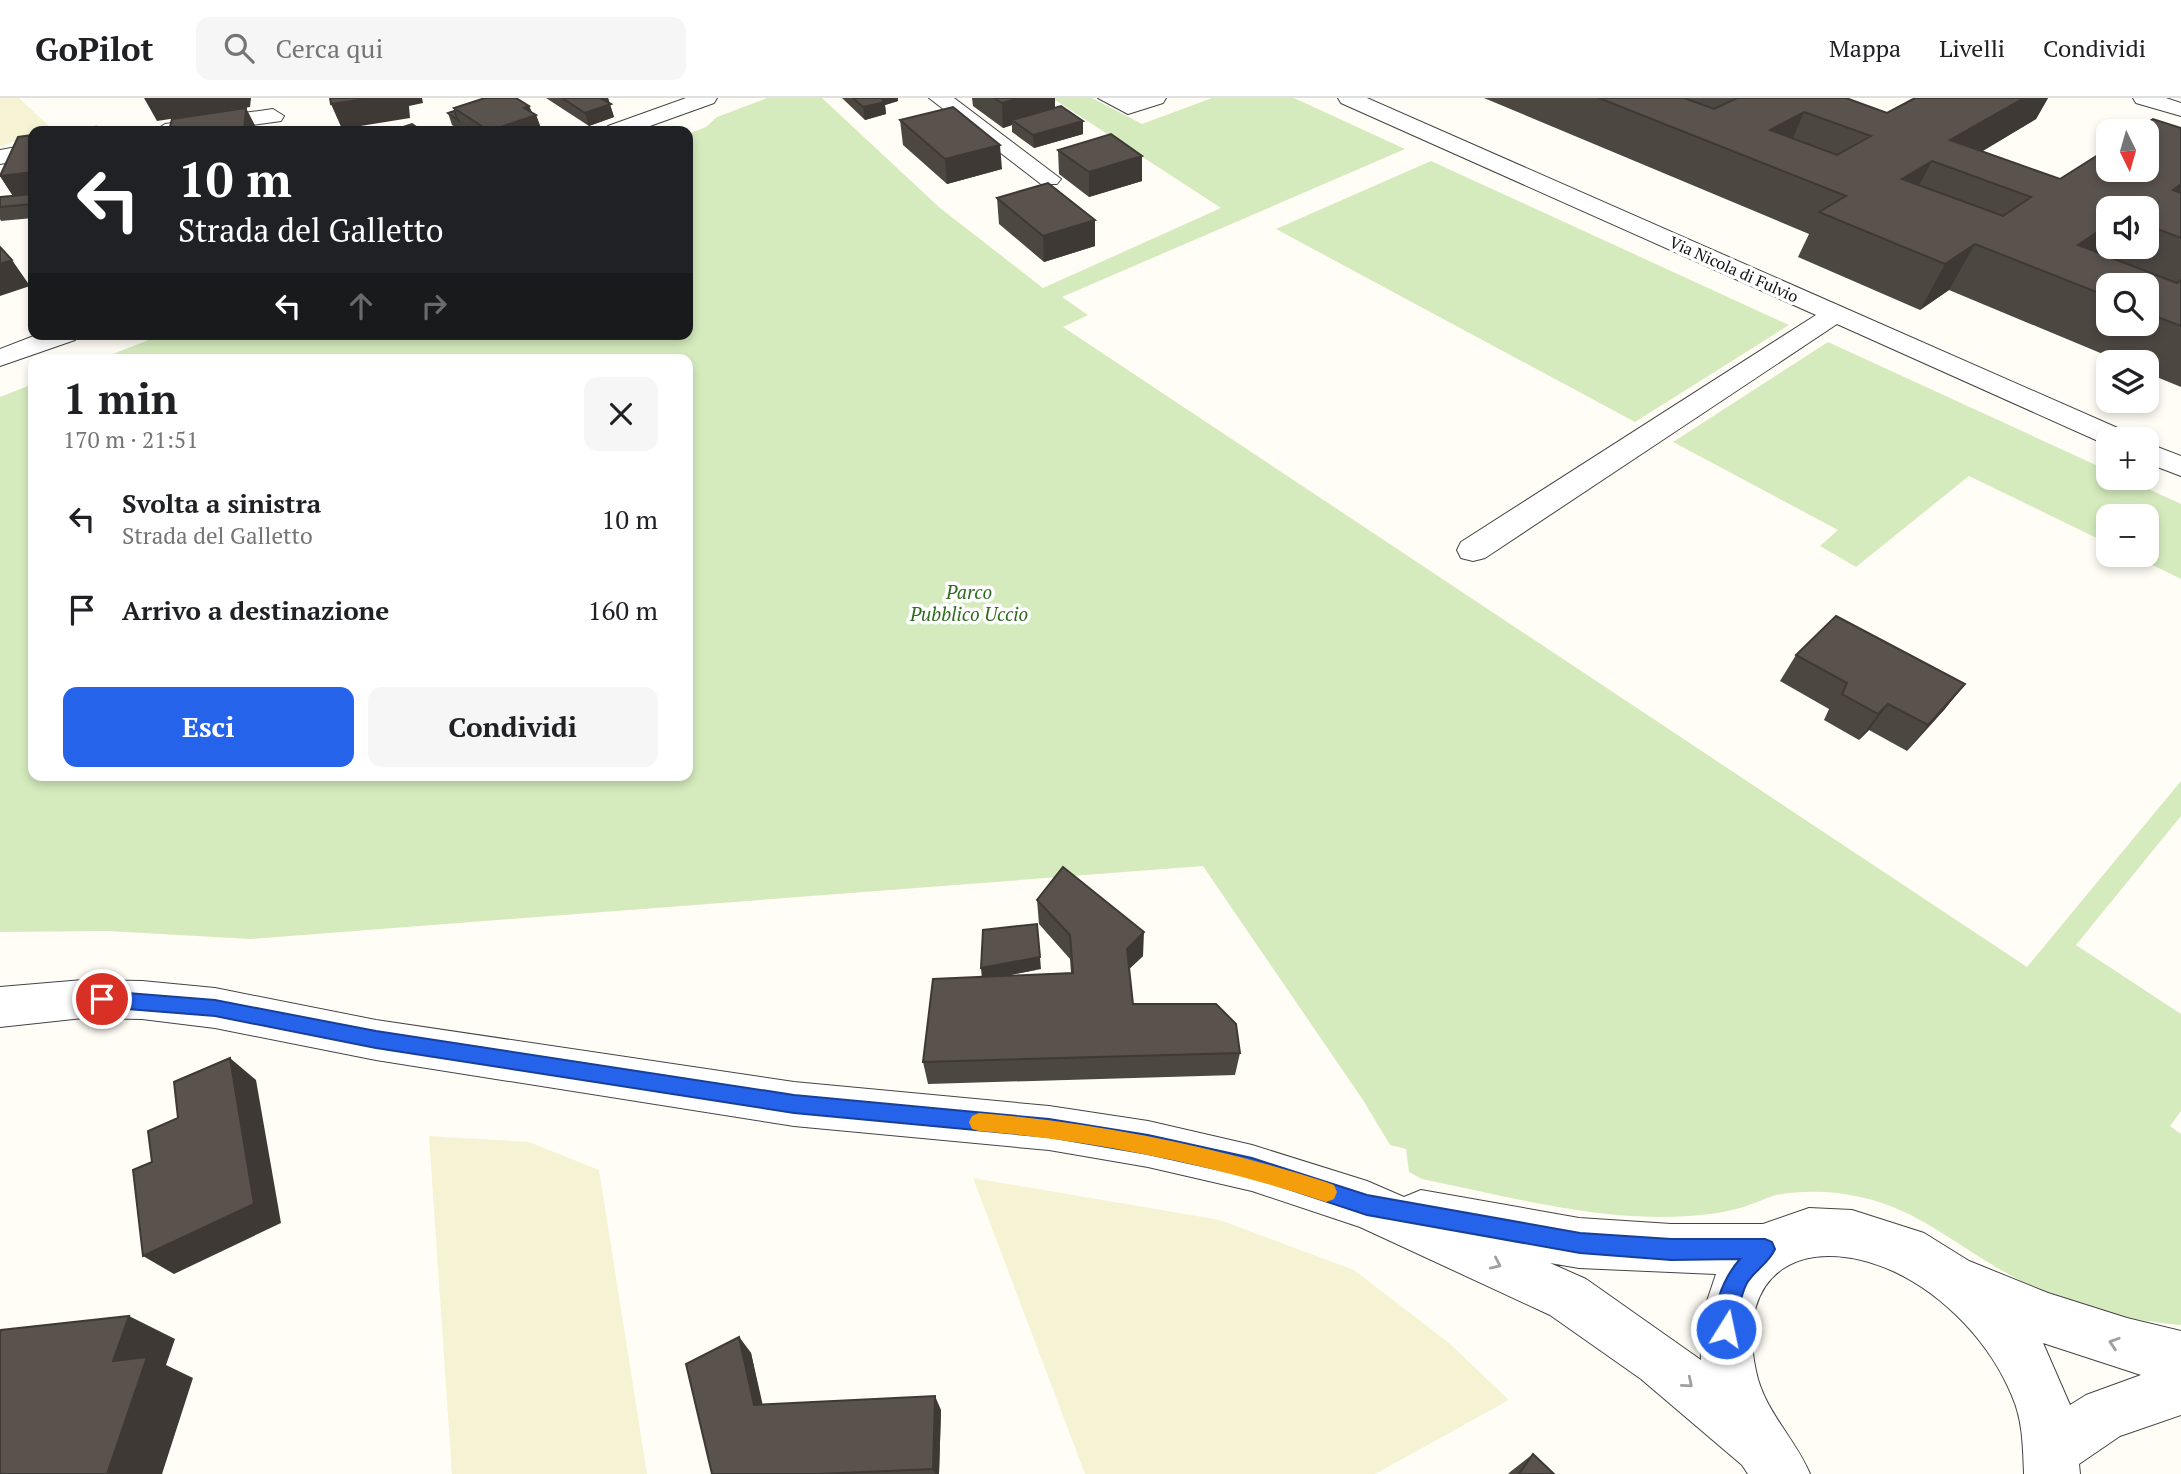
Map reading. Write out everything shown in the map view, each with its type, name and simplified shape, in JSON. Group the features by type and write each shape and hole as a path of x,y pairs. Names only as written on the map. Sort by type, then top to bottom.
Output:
{"street":[{"path":"630,126 706,98"},
{"path":"940,98 1049,179"},
{"path":"1110,98 1128,108 1155,98"},
{"name":"Via Nicola di Fulvio","path":"1349,98 2096,429"},
{"path":"2144,98 2181,110"},
{"path":"202,126 274,116"},
{"path":"0,157 28,151"},
{"path":"1473,550 1835,314"},
{"path":"0,358 49,340"},
{"path":"2159,457 2181,467"},
{"path":"0,1007 83,999 142,1000 203,1007 376,1040 794,1104 1049,1128 1148,1144 1252,1168 1367,1205 1568,1297 1660,1360 1772,1459"},
{"path":"1367,1205 1580,1243 1671,1249 1765,1249 1801,1234 1846,1232 1894,1244 1943,1271 2054,1323 2126,1346 2181,1357"},
{"path":"1765,1249 1741,1274 1726,1308 1725,1350 1736,1398 1772,1459"},
{"path":"1943,1271 1984,1307 2019,1350 2042,1398 2053,1461"},
{"path":"2053,1461 2105,1414 2181,1388"}],"shaded area":[{"path":"0,98 19,98 49,126 28,126 28,136 0,147"},
{"path":"429,1136 529,1142 599,1170 647,1474 452,1474"},
{"path":"973,1178 1220,1220 1354,1270 1449,1343 1509,1400 1375,1474 1085,1474"}],"green space":[{"name":"Parco Pubblico Uccio","path":"767,98 822,98 940,208 1043,288 1221,208 1052,98 1092,98 1142,124 1212,98 1294,98 1405,149 1062,297 1088,315 1063,327 2027,967 2181,781 2181,816 2076,945 2181,1014 2181,1111 2170,1126 2181,1134 2181,1325 2111,1314 2066,1300 2001,1270 1898,1209 1850,1195 1786,1193 1718,1213 1655,1217 1588,1212 1422,1179 1409,1172 1406,1149 1390,1145 1363,1100 1203,866 250,939 108,931 0,932 0,397 28,386 28,781 693,781 693,354 113,354 149,340 693,340 693,132 706,127 717,117"},
{"path":"1431,161 1789,325 1635,422 1276,229"},
{"path":"1828,342 2096,465 2096,490 2151,490 2181,504 2181,579 2156,567 2159,567 2159,504 2096,504 2096,538 1969,476 1856,567 1820,546 1838,530 1673,442"}],"building":[{"path":"330,98 372,98 331,104"},
{"path":"485,98 516,98 529,106 524,108 536,115 504,126 481,126 454,108"},
{"path":"562,98 600,98 611,104 585,113"},
{"path":"853,98 881,98 885,102 863,107"},
{"path":"994,98 1020,98 1002,103"},
{"path":"1599,98 1684,98 1714,109 1737,98 1846,98 1887,113 1915,98 2024,98 1950,140 2060,179 2096,156 2096,182 2160,182 2160,121 2181,128 2181,184 2173,190 2181,193 2181,238 2159,230 2159,196 2096,196 2096,233 2078,245 2096,252 2096,259 2114,259 2151,273 2096,273 2096,292 1975,244 1945,264 1819,212 1846,196","holes":["1804,112 1871,136 1837,155 1770,130","1932,161 2031,197 2003,216 1902,179"]},
{"path":"1061,106 1083,121 1033,135 1012,120"},
{"path":"953,107 1000,145 945,159 900,120"},
{"path":"246,108 244,126 170,126 172,119"},
{"path":"454,111 458,120 448,113"},
{"path":"1111,134 1142,156 1089,172 1058,150"},
{"path":"28,136 28,173 0,176 18,137"},
{"path":"1048,183 1095,220 1043,236 997,198"},
{"path":"28,194 28,204 0,207 0,197"},
{"path":"0,247 12,260 0,264"},
{"path":"2159,276 2177,283 2181,280 2181,326 2159,318"},
{"path":"1836,616 1965,684 1928,725 1888,704 1878,714 1842,694 1847,683 1796,655"},
{"path":"1063,867 1144,932 1127,949 1133,1004 1216,1004 1236,1024 1240,1053 923,1062 933,979 1073,973 1070,935 1037,900"},
{"path":"1037,924 1040,957 981,968 983,930"},
{"path":"230,1058 254,1204 143,1256 133,1170 152,1162 148,1131 178,1118 174,1082"},
{"path":"129,1316 113,1361 147,1357 107,1474 0,1474 1,1330"},
{"path":"739,1337 754,1405 935,1396 933,1469 819,1474 712,1474 686,1364"},
{"path":"1533,1454 1554,1474 1519,1474"}],"slow traffic":[{"path":"979,1122 1049,1128 1148,1144 1252,1168 1326,1192"}],"route":[{"path":"102,999 142,1000 215,1008 376,1040 794,1104 1049,1128 1148,1144 1252,1168 1367,1205 1580,1243 1671,1249 1765,1249 1741,1274 1726,1308 1726,1329"}]}
